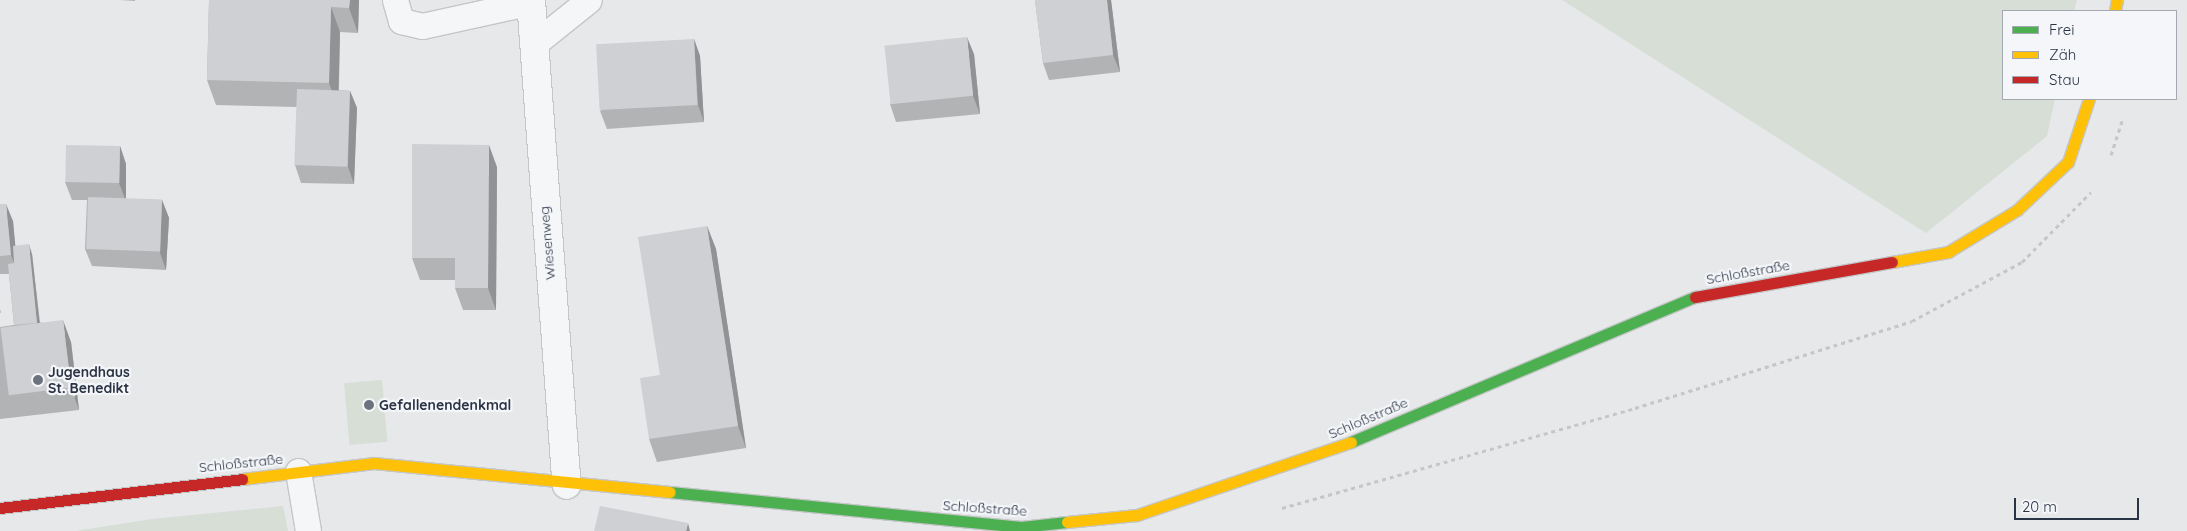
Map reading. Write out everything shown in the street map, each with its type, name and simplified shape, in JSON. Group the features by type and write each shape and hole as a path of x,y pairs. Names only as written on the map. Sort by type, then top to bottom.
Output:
{"street":[{"name":"Wiesenweg","path":"531,1 568,485"},
{"name":"Schloßstraße","path":"0,508 374,463 485,474 568,485 1021,527 1138,515 1318,456 1698,296 1948,252 2018,210 2068,162 2089,100"}],"lane":[{"path":"395,0 401,21 422,26 531,1"},
{"path":"534,44 588,0"},
{"path":"298,471 308,528"}],"path":[{"path":"2108,160 2123,116"},
{"path":"1277,510 1635,408 1912,321 2022,262 2094,186"}],"shaded area":[{"path":"1562,0 2077,0 2074,10 2002,10 2002,100 2055,100 2047,136 1926,233"},
{"path":"382,380 387,442 350,445 344,383"},
{"path":"283,506 288,531 76,531 152,519"}],"building":[{"path":"209,0 350,0 349,8 331,7 329,83 207,80"},
{"path":"1035,0 1107,0 1113,55 1043,63"},
{"path":"967,37 973,96 891,104 884,46"},
{"path":"694,39 697,105 600,110 596,44"},
{"path":"297,89 350,91 347,167 294,165"},
{"path":"412,144 489,145 488,288 455,288 455,258 412,258"},
{"path":"66,145 120,146 119,183 65,182"},
{"path":"88,197 162,200 160,252 86,249"},
{"path":"0,204 6,204 11,255 0,256"},
{"path":"707,226 738,426 649,439 640,378 660,375 638,237"},
{"path":"29,244 37,323 14,325 8,264 14,263 13,246"},
{"path":"63,320 71,387 9,395 0,328"},
{"path":"600,506 688,523 686,531 594,531"}],"traffic: fast":[{"path":"1351,442 1695,297"},
{"path":"670,492 1021,527 1067,522"}],"traffic: slow":[{"path":"2115,10 2117,0"},
{"path":"1892,262 1948,252 2017,210 2068,162 2089,100"},
{"path":"1067,522 1137,515 1351,442"},
{"path":"242,479 374,463 670,492"}],"traffic: jam":[{"path":"1695,297 1892,262"},
{"path":"0,508 242,479"}],"place":[{"name":"Jugendhaus St. Benedikt","path":"38,380"},
{"name":"Gefallenendenkmal","path":"369,405"}]}
